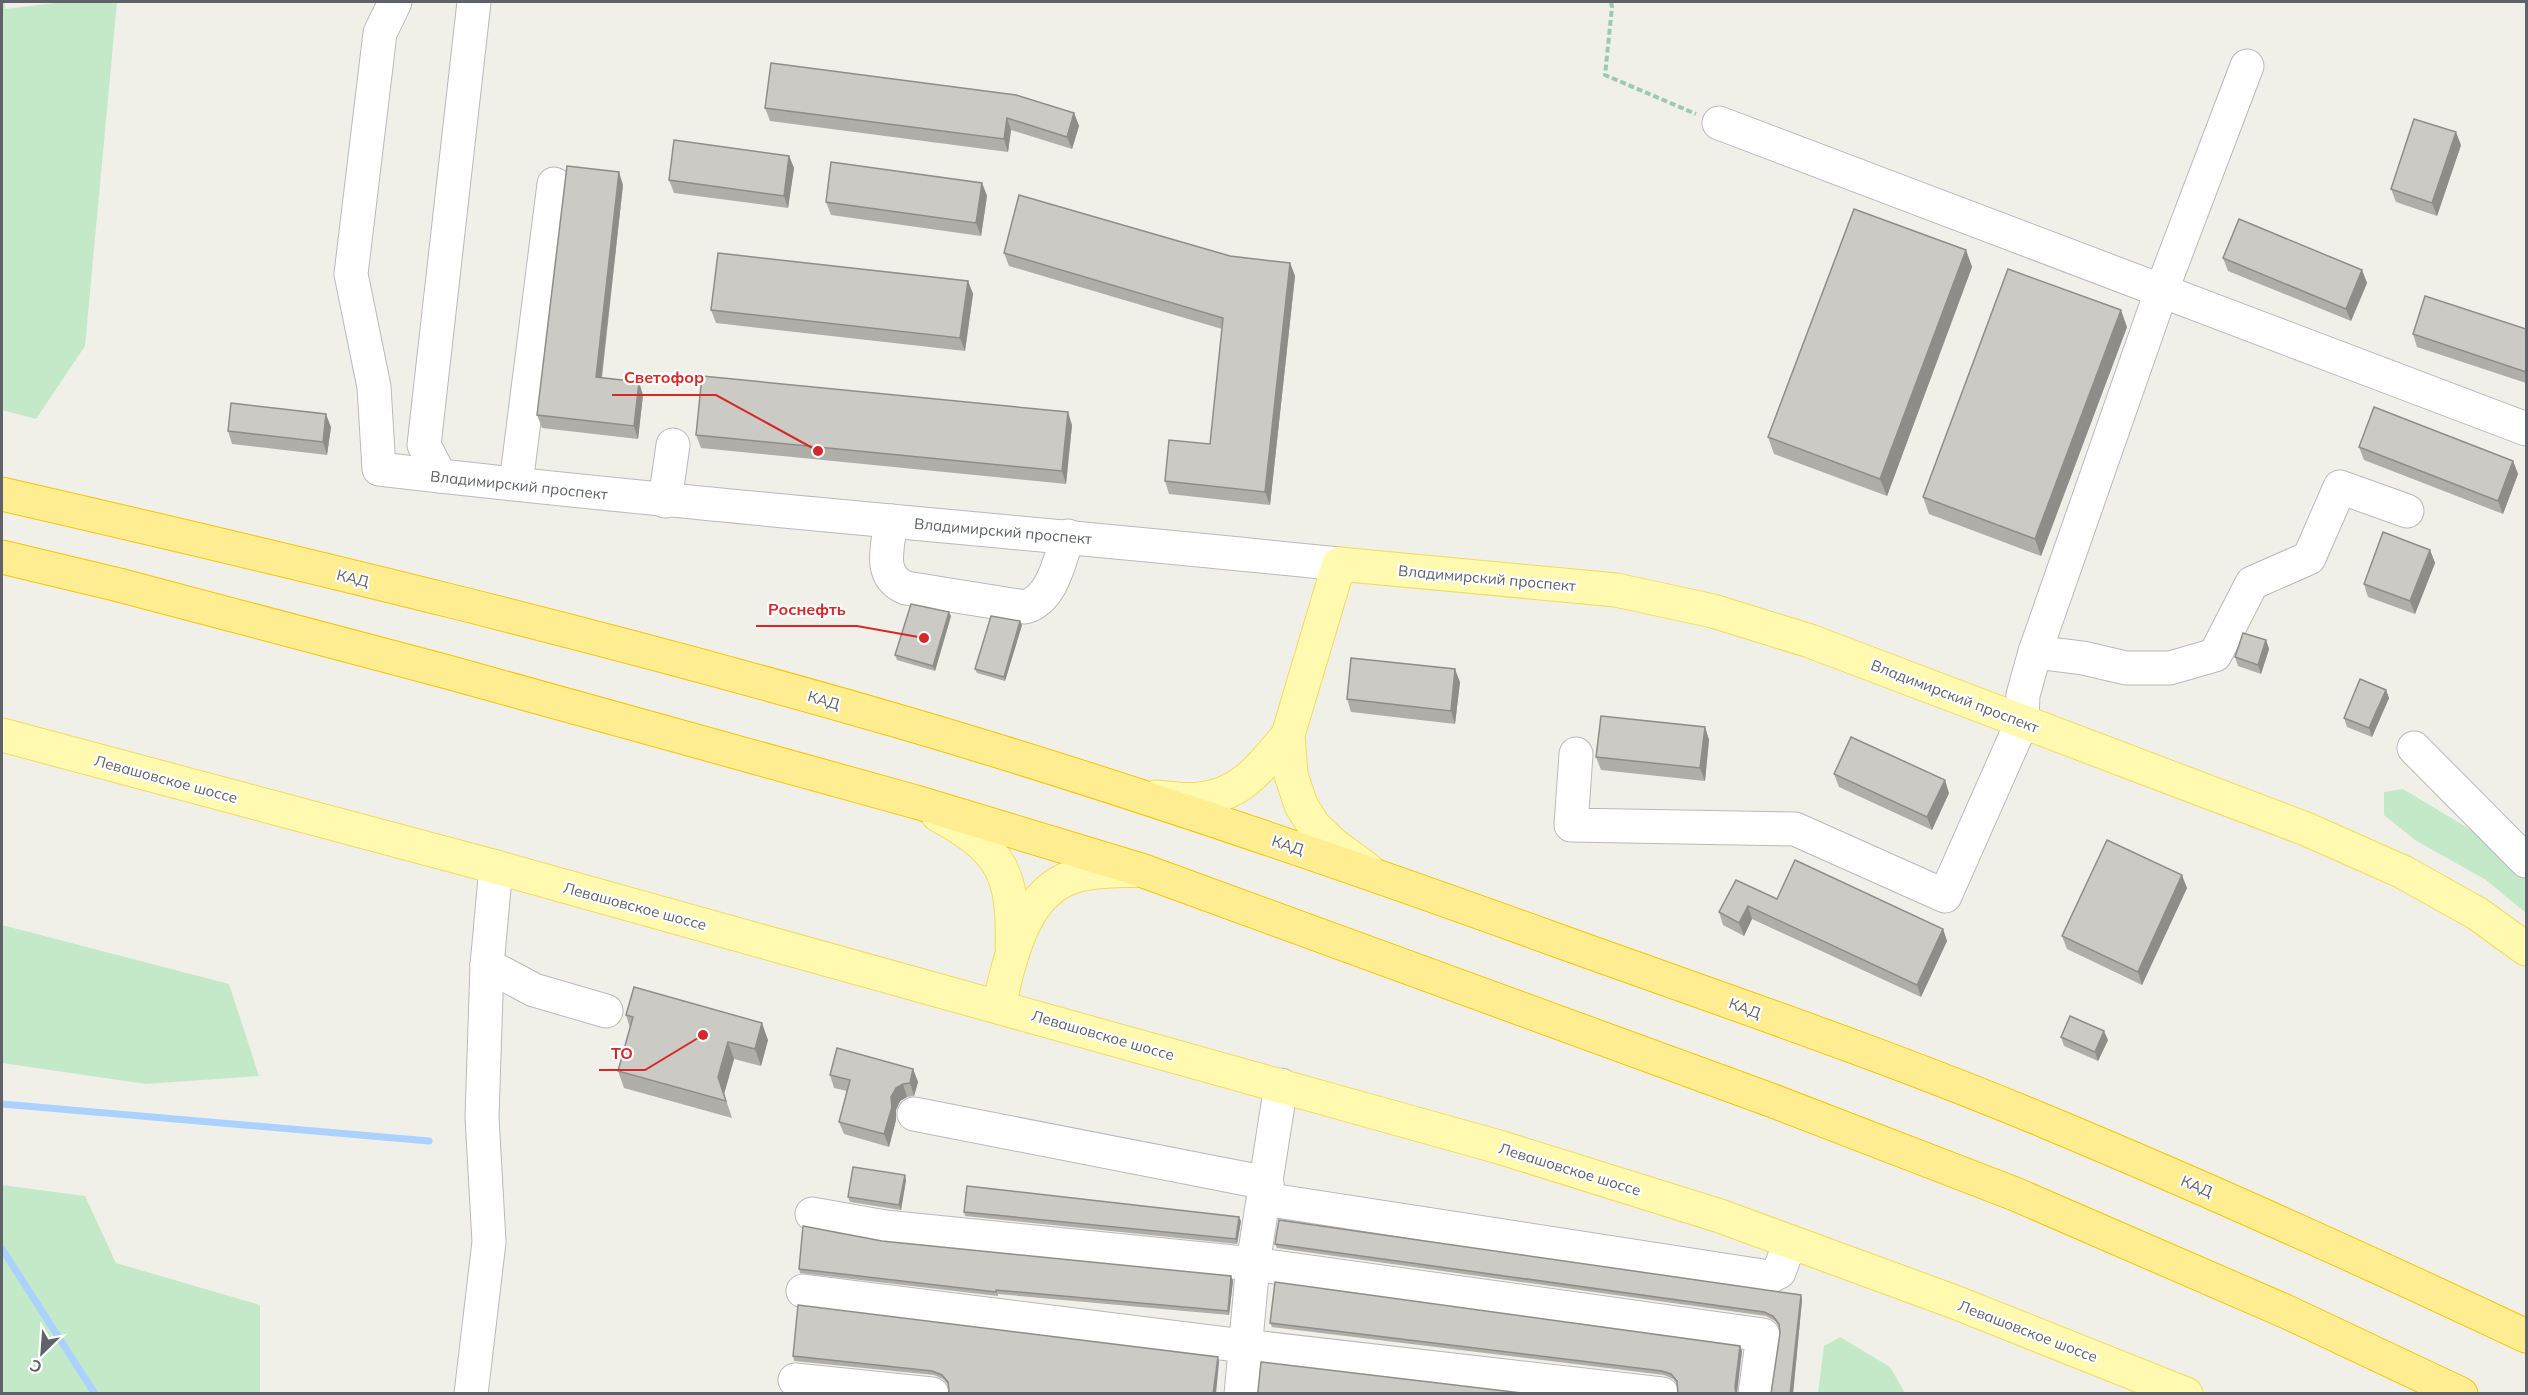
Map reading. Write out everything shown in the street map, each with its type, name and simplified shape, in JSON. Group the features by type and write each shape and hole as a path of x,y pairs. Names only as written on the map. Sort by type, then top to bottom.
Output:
{"highway":[{"name":"КАД","path":"2,494 453,602 730,674 902,722 1144,797 1373,873 1852,1046 2045,1121 2320,1240 2526,1336"},
{"path":"2,557 118,585 444,671 916,802 1142,870 1768,1099 2015,1194 2287,1312 2461,1394"}],"main road":[{"path":"1339,564 1288,735 1291,775 1301,806 1320,832 1373,873"},
{"name":"Владимирский проспект","path":"1339,564 1616,590 1713,611 1810,641 2306,829 2403,872 2478,914 2526,950"},
{"name":"Левашовское шоссе","path":"2,735 495,867 1499,1146 1720,1216 1952,1301 2186,1394"},
{"path":"1144,797 1198,800 1221,795 1241,786 1261,768 1288,735"},
{"path":"916,802 970,832 995,859 1010,890 1013,916 1012,951 999,1006"},
{"path":"1012,951 1028,918 1043,897 1059,883 1078,875 1142,870"}],"street":[{"name":"Владимирский проспект","path":"395,2 380,33 351,274 374,387 379,469 665,501 1068,536 1339,564"},
{"path":"440,476 424,445 474,2"},
{"path":"1576,754 1570,825 1795,829 1945,896 2022,722 2023,695 2035,652 2161,292 2247,66"},
{"path":"1719,123 2526,429"},
{"path":"516,484 554,184"},
{"path":"665,501 673,445"},
{"path":"2035,652 2083,658 2126,668 2170,668 2215,655 2252,583 2309,558 2340,487 2407,512"},
{"path":"891,521 887,566 888,576 896,584 906,588 1025,607 1035,604 1048,589 1068,536"},
{"path":"2414,747 2526,861"},
{"path":"471,1394 489,1242 482,1117 488,965 495,867"},
{"path":"488,965 534,990 606,1011"},
{"path":"1241,1394 1253,1264 1281,1085"},
{"path":"914,1114 1265,1191 1769,1277 1779,1272 1790,1242"},
{"path":"812,1214 885,1227 1253,1264 1763,1335 1755,1394"},
{"path":"803,1291 1244,1346 1662,1394"},
{"path":"795,1380 836,1389 932,1394"}],"path":[{"path":"1611,2 1605,75 1719,123"}],"green space":[{"path":"2,2 5,2 5,9 63,2 117,2 85,346 36,419 2,410"},
{"path":"2403,789 2503,849 2526,873 2526,913 2486,880 2415,840 2384,815 2384,792"},
{"path":"2,925 229,984 259,1076 146,1084 2,1063"},
{"path":"2,1185 85,1196 116,1263 260,1305 260,1393 2,1393"},
{"path":"1840,1337 1890,1367 1905,1393 1818,1393 1824,1346"}],"building":[{"path":"771,63 1016,95 1074,113 1067,137 1007,118 1004,139 765,108"},
{"path":"2414,119 2456,132 2432,203 2391,189"},
{"path":"674,140 789,156 784,196 669,180"},
{"path":"831,162 982,183 976,223 826,202"},
{"path":"567,166 619,172 596,377 639,382 634,426 537,415"},
{"path":"1019,195 1230,256 1290,263 1265,492 1165,481 1169,440 1210,444 1223,318 1004,253"},
{"path":"1854,209 1966,250 1880,479 1768,437"},
{"path":"2239,219 2362,270 2346,309 2223,258"},
{"path":"718,253 968,281 960,338 711,310"},
{"path":"2008,269 2121,310 2035,539 1923,497"},
{"path":"2425,296 2526,329 2526,372 2413,334"},
{"path":"702,376 1068,412 1062,471 696,435"},
{"path":"231,403 326,414 323,442 228,431"},
{"path":"2374,407 2513,461 2498,501 2359,447"},
{"path":"2383,532 2430,550 2410,601 2364,584"},
{"path":"911,604 949,612 933,666 895,655"},
{"path":"991,616 1020,621 1004,677 975,669"},
{"path":"2243,633 2266,640 2258,665 2235,657"},
{"path":"1351,658 1455,669 1451,711 1347,699"},
{"path":"2360,679 2386,690 2369,728 2344,718"},
{"path":"1601,716 1705,727 1700,768 1596,757"},
{"path":"1851,737 1945,780 1927,817 1834,774"},
{"path":"2107,840 2182,875 2138,972 2062,936"},
{"path":"1795,860 1943,929 1917,985 1748,906 1739,923 1719,912 1736,880 1777,899"},
{"path":"634,987 762,1023 755,1049 728,1042 718,1077 726,1101 618,1071 633,1017 626,1015"},
{"path":"2070,1016 2104,1031 2095,1052 2061,1037"},
{"path":"837,1048 913,1069 910,1083 896,1088 891,1097 892,1107 884,1134 839,1122 850,1080 830,1075"},
{"path":"853,1167 905,1175 899,1205 848,1197"},
{"path":"967,1186 1239,1217 1236,1239 964,1212"},
{"path":"1279,1220 1801,1295 1790,1394 1771,1394 1780,1333 1779,1324 1773,1316 1764,1312 1275,1244"},
{"path":"803,1226 882,1241 1231,1276 1228,1311 996,1290 996,1292 799,1269"},
{"path":"1275,1282 1740,1346 1736,1394 1678,1394 1677,1381 1671,1374 1662,1371 1270,1323"},
{"path":"798,1305 1218,1357 1213,1394 948,1394 948,1382 942,1375 932,1371 793,1356"},
{"path":"1261,1362 1531,1394 1257,1394"}],"waterway":[{"path":"2,1104 429,1141"},
{"path":"2,1249 95,1394"}],"place":[{"name":"Светофор","path":"818,451"},
{"name":"Роснефть","path":"924,638"},
{"name":"ТО","path":"703,1035"}]}
